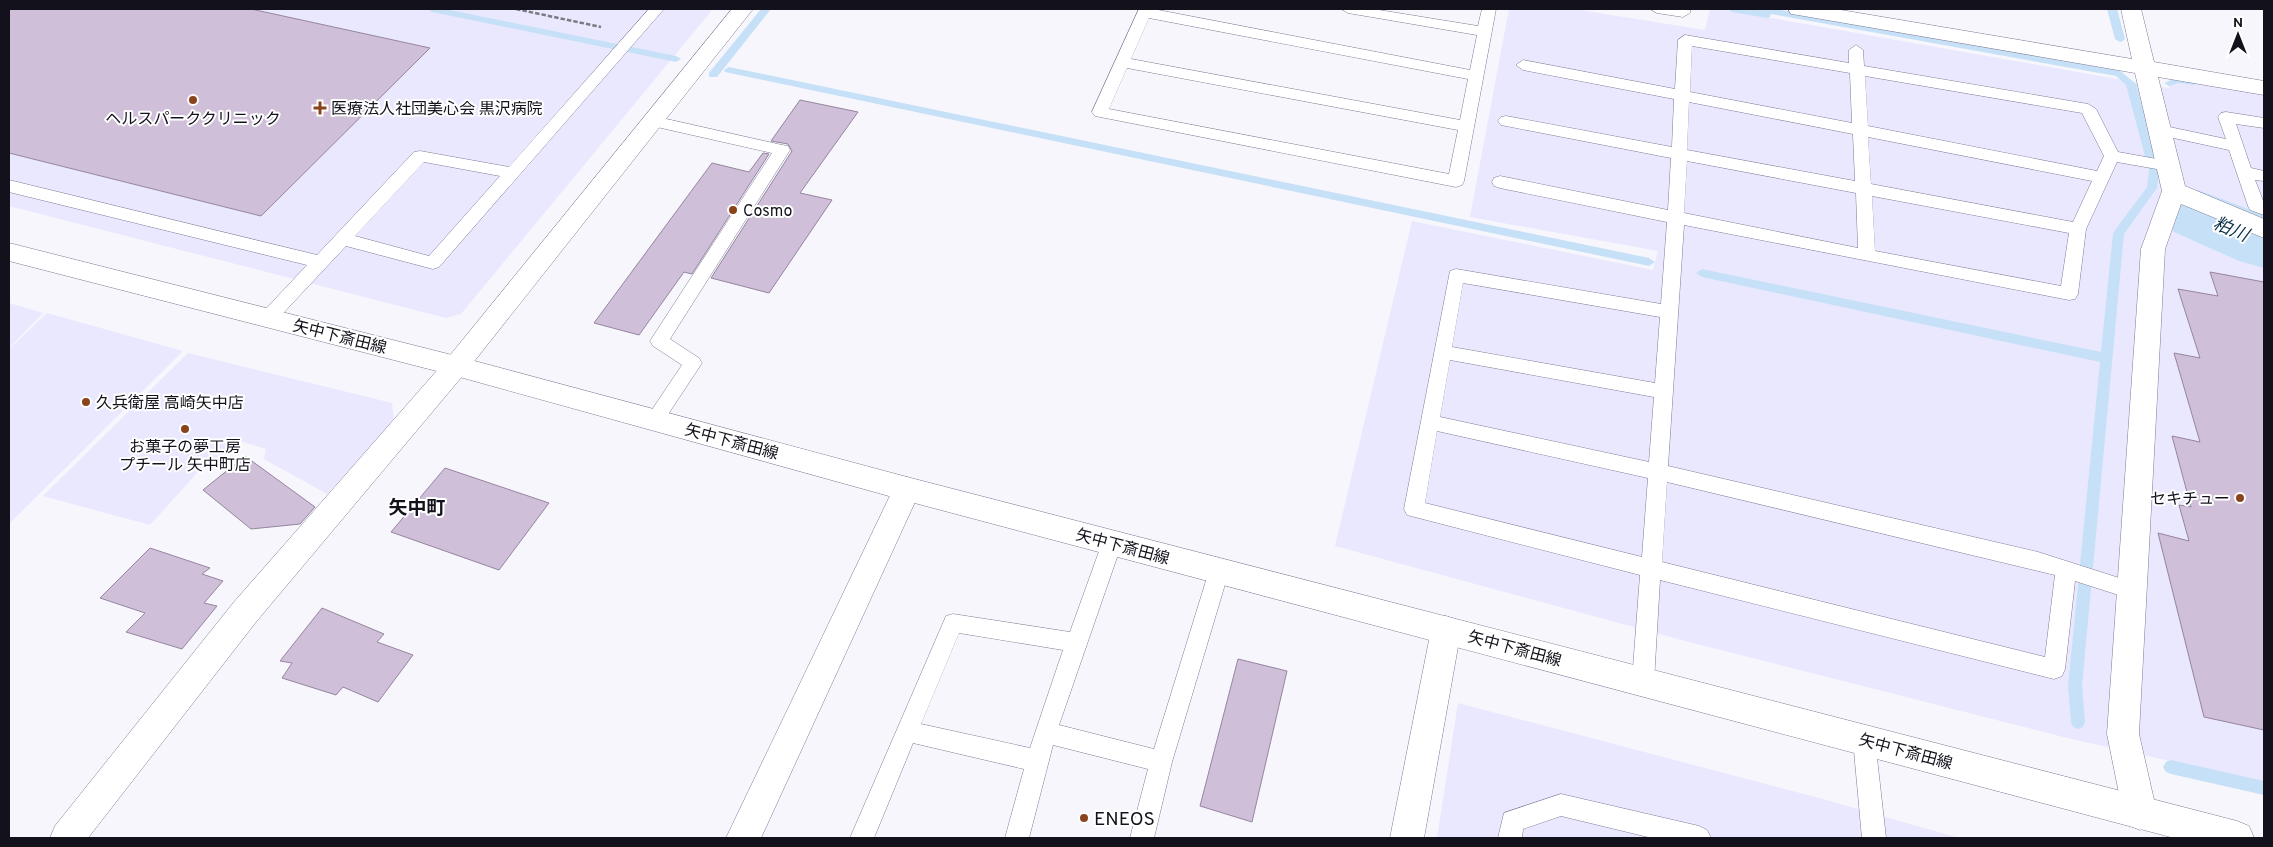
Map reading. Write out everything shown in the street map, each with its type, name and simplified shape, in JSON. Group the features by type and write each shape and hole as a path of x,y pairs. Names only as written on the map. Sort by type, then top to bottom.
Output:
{"street":[{"path":"67,838 245,612 456,366 743,9"},
{"path":"1798,9 2264,88"},
{"path":"2131,9 2169,174 2154,249 2120,586 2122,734 2140,813"},
{"path":"2169,174 2264,229"},
{"name":"矢中下斎田線","path":"9,252 456,366 907,489 2238,838"},
{"path":"743,838 907,489"},
{"path":"1407,838 1446,630"}],"lane":[{"path":"342,239 433,263 657,9"},
{"path":"1348,9 1485,32"},
{"path":"1476,76 1144,11 1100,112 1456,181 1489,9"},
{"path":"1657,9 1683,12 1683,9"},
{"path":"1643,681 1676,218 1685,40 2088,109 2112,156"},
{"path":"1856,50 1867,256"},
{"path":"1122,62 1466,126"},
{"path":"1522,65 2102,176"},
{"path":"2264,124 2226,117 2234,146 2256,206 2264,209"},
{"path":"653,121 782,150 660,341 693,363 654,420"},
{"path":"1506,121 2078,229"},
{"path":"2160,130 2234,146"},
{"path":"268,318 420,156 512,173"},
{"path":"2112,156 2133,160 2169,174"},
{"path":"1500,182 1867,256 2069,294 2078,229 2112,156"},
{"path":"2244,172 2264,176"},
{"path":"9,186 320,262"},
{"path":"1669,312 1456,275 1414,509 2054,669 2066,570"},
{"path":"1442,352 1664,392"},
{"path":"1429,422 1658,472 2038,560 2120,586"},
{"path":"1017,838 1045,732 1112,543"},
{"path":"1142,838 1161,762 1220,571"},
{"path":"862,838 953,623 1076,643"},
{"path":"908,731 1038,761"},
{"path":"1045,732 1161,762"},
{"path":"1864,740 1874,838"},
{"path":"1510,838 1512,821 1561,805 1699,838"}],"path":[{"path":"516,9 626,44"}],"shaded area":[{"name":"医療法人社団美心会 黒沢病院","path":"9,9 713,9 461,314 446,318 9,206"},
{"path":"1509,9 1574,9 1705,30 1710,9 1720,9 2169,88 2169,78 2264,94 2264,782 2067,738 1689,642 1335,546 1412,221 1653,270 1658,251 1470,217"},
{"path":"9,303 43,313 9,348"},
{"path":"47,313 183,351 9,524 9,349"},
{"path":"188,353 392,403 394,421 327,494 264,459 266,449 237,440 222,456 206,463 150,525 43,496"},
{"path":"1458,703 1823,799 1959,838 1437,838"}],"building":[{"name":"ヘルスパーククリニック","path":"9,9 251,9 430,48 261,216 9,153"},
{"path":"800,100 858,112 800,193 832,200 769,293 711,278 792,151 788,144 771,141"},
{"path":"763,153 769,154 692,274 684,272 639,335 594,323 712,163 749,172"},
{"name":"セキチュー","path":"2210,272 2264,282 2264,730 2204,717 2158,533 2189,541 2179,505 2191,507 2172,436 2200,442 2174,353 2200,358 2178,289 2218,296"},
{"path":"245,456 315,507 300,524 251,529 203,490"},
{"path":"445,468 549,503 499,570 391,532"},
{"path":"150,548 210,568 202,574 223,581 204,603 217,606 182,649 126,632 145,613 100,598"},
{"path":"322,608 384,634 377,642 413,655 378,702 343,687 336,695 282,678 292,663 280,661"},
{"path":"1238,659 1287,671 1252,822 1200,806"}],"waterway":[{"path":"432,9 676,59"},
{"path":"713,75 766,9"},
{"path":"1732,9 1767,15"},
{"path":"1760,9 2119,73 2131,84 2154,171 2152,188 2119,233 2075,686 2078,722"},
{"path":"2112,9 2120,39"},
{"path":"729,70 1649,262"},
{"path":"2169,83 2179,80 2194,82"},
{"name":"粕川","path":"2198,215 2264,243"},
{"path":"1702,273 2106,358"},
{"path":"2171,767 2264,788"}],"place":[{"name":"ヘルスパーククリニック","path":"193,100"},
{"name":"医療法人社団美心会 黒沢病院","path":"320,108"},
{"name":"Cosmo","path":"733,210"},
{"name":"久兵衛屋 高崎矢中店","path":"86,402"},
{"name":"お菓子の夢工房 プチール 矢中町店","path":"185,429"},
{"name":"セキチュー","path":"2240,498"},
{"name":"ENEOS","path":"1084,818"}],"district":[{"name":"矢中町","path":"417,507"}]}
